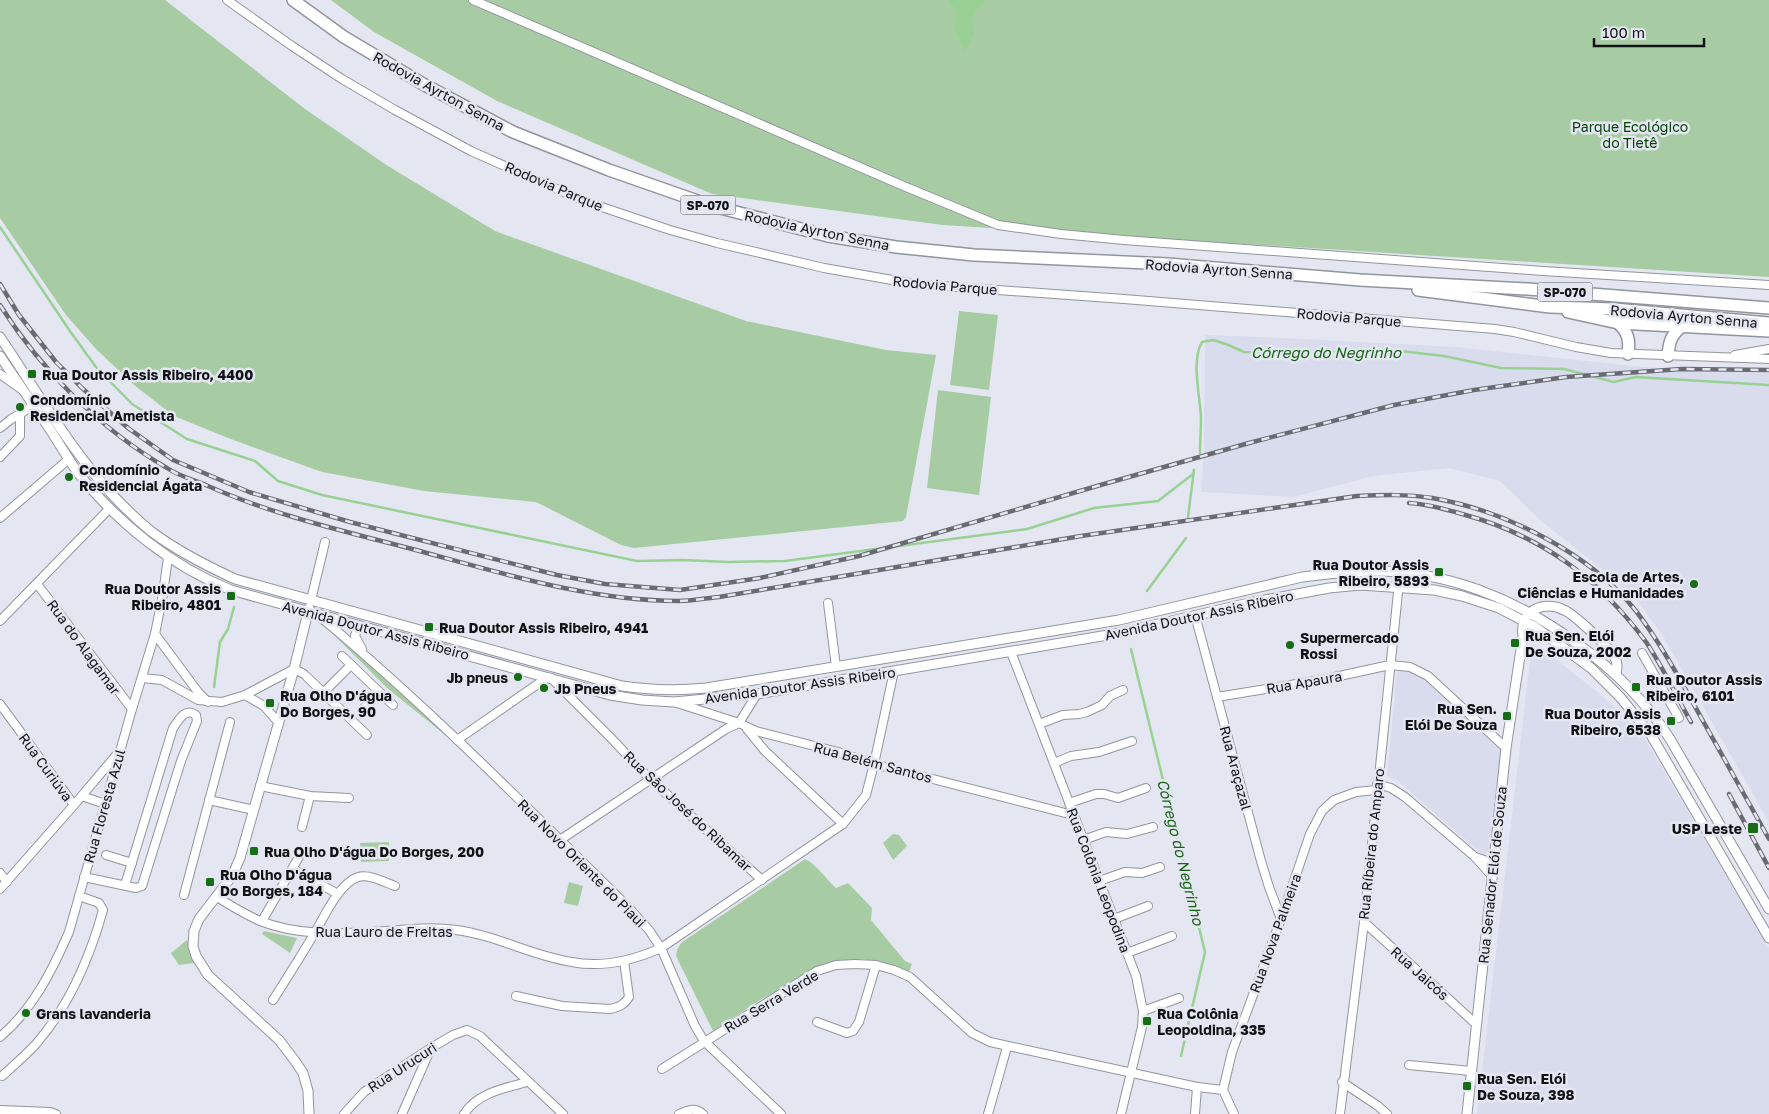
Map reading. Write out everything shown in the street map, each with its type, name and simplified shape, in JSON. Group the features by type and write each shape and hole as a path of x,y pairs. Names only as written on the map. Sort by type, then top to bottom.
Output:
{"highway":[{"name":"Rodovia Ayrton Senna","path":"293,0 344,37 383,61 513,132 609,170 709,205 828,236 896,247 974,255 1168,264 1360,280 1528,289 1769,308"},
{"name":"Rodovia Ayrton Senna","path":"1360,280 1443,294 1550,306 1614,309 1769,323"},
{"path":"1550,306 1585,317 1618,323 1769,331"},
{"path":"1618,323 1627,333 1629,340 1628,354"},
{"path":"1668,356 1669,340 1676,330 1683,326"}],"main road":[{"name":"Avenida Doutor Assis Ribeiro","path":"0,337 84,462 114,497 153,532 215,570 235,578 311,600 622,686 674,691 706,688 1119,620 1302,577 1372,571 1400,573 1465,585 1508,601 1530,612 1570,638 1616,674 1652,713 1662,727 1769,910"},
{"name":"Avenida Doutor Assis Ribeiro","path":"0,356 78,472 110,508 139,535 168,557 210,582 231,590 308,612 610,695 674,702 757,694 1120,632 1329,588 1360,585 1398,586 1434,590 1462,596 1498,608 1535,627 1598,676 1620,697 1651,735 1769,938"},
{"path":"309,1114 308,1091 303,1073 279,1040 208,975 196,956 194,931 199,920 232,876 240,858 294,669 311,600"},
{"path":"1523,621 1530,612 1547,606 1566,610 1607,647 1617,663 1616,674 1598,676"},
{"name":"Rua Senador Elói de Souza","path":"1467,1114 1493,862 1506,748 1523,636 1523,621"},
{"path":"1523,636 1535,627"}],"street":[{"name":"Rodovia Parque","path":"227,0 342,79 395,110 471,150 584,201 670,230 824,268 915,284 1133,299 1495,329 1597,351 1628,354 1769,359"},
{"path":"473,0 897,184 998,225 1124,240 1543,271 1769,285"},
{"name":"Rodovia Parque","path":"1723,358 1769,349"},
{"path":"0,374 24,392"},
{"path":"0,428 34,406"},
{"path":"0,457 20,436 20,414"},
{"path":"0,518 69,458"},
{"path":"0,621 110,508"},
{"path":"311,600 325,542"},
{"name":"Rua Floresta Azul","path":"0,1037 25,1012 54,965 69,932 155,634 164,594 168,557"},
{"name":"Rua Ríbeira do Amparo","path":"1340,1114 1342,1082 1364,922 1400,573"},
{"name":"Rua do Alagamar","path":"37,584 132,709"},
{"path":"828,603 836,667"},
{"name":"Rua Novo Oriente do Piaui","path":"318,614 370,658 457,740 628,907 649,930 661,948 695,1026 704,1041 782,1114"},
{"name":"Rua Araçazal","path":"1195,616 1266,878 1282,919"},
{"name":"Rua Novo Oriente do Piaui","path":"358,626 355,636 359,645 370,658"},
{"path":"155,634 198,692 208,702"},
{"name":"Rua Colônia Leopodina","path":"1010,652 1136,976 1143,1011 1142,1027 1121,1114"},
{"path":"1642,652 1680,718"},
{"path":"342,656 393,705"},
{"path":"324,692 351,665"},
{"path":"1390,665 1410,667 1425,674 1506,748"},
{"name":"Rua Apaura","path":"1217,697 1322,680 1390,665"},
{"path":"142,678 162,680 198,700 222,702 246,696 294,669 306,676 324,692 367,735"},
{"name":"Rua Lauro de Freitas","path":"217,897 247,915 262,921 315,933 433,928 456,930 499,940 574,963 624,961 648,954 661,948 843,824 866,795 894,671"},
{"path":"457,740 549,678"},
{"name":"Rua São José do Ribamar","path":"549,678 610,736 650,779 762,880"},
{"path":"1039,724 1063,715 1087,712 1102,705 1110,696 1123,690"},
{"path":"363,709 379,692"},
{"path":"742,725 757,694"},
{"path":"246,696 264,706 279,723"},
{"name":"Rua Belém Santos","path":"674,702 742,725 874,764 1073,815"},
{"name":"Rua Curiúva","path":"0,704 74,805"},
{"path":"84,877 139,888 142,886 181,761 197,721 196,715 191,712 183,715 173,728 125,885"},
{"path":"184,894 230,722"},
{"path":"560,840 726,729 742,725"},
{"path":"742,725 765,752 843,824"},
{"path":"1054,763 1071,756 1099,752 1132,741"},
{"path":"0,889 121,750"},
{"path":"260,786 310,796 349,798"},
{"path":"1377,787 1391,788 1405,797 1475,857 1492,876"},
{"name":"Rua Nova Palmeira","path":"1223,1090 1232,1052 1282,919 1310,834 1322,811 1334,800 1345,795 1377,787"},
{"path":"1069,803 1096,794 1118,798 1146,788"},
{"path":"82,796 105,804"},
{"path":"302,827 310,796"},
{"path":"210,800 254,810"},
{"path":"1083,840 1106,832 1127,834 1153,827"},
{"path":"106,855 132,863"},
{"path":"262,921 300,856"},
{"path":"1475,857 1493,862"},
{"path":"1099,882 1125,872 1142,873 1160,867"},
{"path":"293,869 338,894"},
{"path":"0,873 7,882"},
{"path":"273,1000 338,894 352,880 368,876 395,886"},
{"path":"2,1076 35,1045 48,1029 88,958 103,910 99,903 79,896"},
{"path":"1114,919 1148,906"},
{"name":"Rua Jaicós","path":"1364,922 1476,1024"},
{"path":"1127,953 1172,936"},
{"path":"516,996 562,1006 617,1008 626,1002 628,997 624,961"},
{"name":"Rua Serra Verde","path":"662,1069 817,972 836,965 855,964 876,965 910,977 972,1033 990,1042 1197,1087 1223,1090"},
{"path":"817,1022 847,1032 854,1032 859,1022 876,965"},
{"path":"1143,1011 1179,998"},
{"name":"Rua Urucuri","path":"344,1114 364,1092 431,1048 453,1035 468,1030 480,1036 527,1082"},
{"path":"988,1114 1007,1047"},
{"path":"402,1114 431,1048"},
{"path":"1409,1065 1471,1071"},
{"path":"464,1114 474,1102 486,1095 527,1082 563,1114"},
{"path":"1342,1082 1387,1114"},
{"path":"1196,1114 1197,1087"},
{"path":"1223,1090 1234,1114"},
{"path":"683,1112 695,1109 703,1114"},
{"path":"0,1110 50,1112 56,1114"}],"shaded area":[{"path":"948,0 987,0 979,6 971,21 974,34 965,52 955,30 957,11"},
{"name":"Escola de Artes, Ciências e Humanidades","path":"1205,335 1455,347 1634,366 1695,371 1769,373 1769,822 1663,636 1640,604 1597,565 1541,521 1500,481 1449,468 1373,476 1293,497 1201,492 1204,446"},
{"path":"1532,644 1542,648 1601,695 1642,734 1769,948 1769,1114 1477,1114"},
{"path":"1400,669 1425,678 1502,750 1489,853 1483,855 1398,781 1387,776 1397,672"}],"green space":[{"path":"0,0 165,0 305,109 388,166 495,231 746,321 886,350 936,355 906,517 903,521 634,548 621,545 536,502 424,491 322,472 174,416 134,385 96,349 66,315 0,218"},
{"name":"Parque Ecológico do Tietê","path":"331,0 1769,0 1769,277 943,225 712,194 497,101 374,32"},
{"path":"959,311 998,315 989,390 950,385"},
{"path":"938,390 991,397 979,495 927,488"},
{"path":"310,617 332,623 341,634 449,738 387,688 330,631"},
{"path":"893,834 899,835 907,846 893,860 883,843"},
{"path":"389,842 389,861 361,862 360,843"},
{"path":"805,859 818,869 836,888 848,883 872,908 871,920 905,961 912,964 909,972 864,959 832,962 760,1000 713,1031 676,956 677,950 681,943"},
{"path":"569,882 583,886 578,906 564,903"},
{"path":"264,931 297,938 290,953 262,934"},
{"path":"187,940 195,963 179,965 171,953"}],"waterway":[{"path":"0,227 96,367 132,404 187,439 255,461 278,481 322,495 637,561 785,561 1027,529 1094,508 1158,501 1193,474"},
{"name":"Córrego do Negrinho","path":"1200,453 1201,417 1197,358 1202,342 1213,340 1244,352 1326,353 1354,350 1391,350 1444,356 1501,368 1564,369 1614,382 1635,377 1769,385"},
{"name":"Córrego do Negrinho","path":"1188,517 1194,470"},
{"name":"Córrego do Negrinho","path":"1147,591 1186,538"},
{"path":"214,687 220,642 228,629 234,607"},
{"name":"Córrego do Negrinho","path":"1131,649 1205,952 1181,1056"}],"railway":[{"path":"0,284 19,315 56,362 82,388 128,428 173,460 249,492 350,522 557,575 605,584 680,590 760,578 859,556 1249,443 1394,405 1474,390 1566,377 1682,369 1769,370"},
{"path":"0,305 34,352 74,396 118,435 176,473 276,512 534,582 606,595 643,600 689,601 1081,536 1357,496 1413,496 1460,504 1488,513 1544,537 1595,571 1617,590 1636,611 1663,651 1769,839"},
{"path":"1409,503 1456,512 1517,534 1542,547 1587,578 1628,619 1646,642 1691,722"},
{"path":"1729,794 1769,868"}],"place":[{"name":"Rua Doutor Assis Ribeiro, 4400","path":"32,374"},
{"name":"Condomínio Residencial Ametista","path":"20,407"},
{"name":"Condomínio Residencial Ágata","path":"69,477"},
{"name":"Rua Doutor Assis Ribeiro, 5893","path":"1439,572"},
{"name":"Escola de Artes, Ciências e Humanidades","path":"1694,584"},
{"name":"Rua Doutor Assis Ribeiro, 4801","path":"231,596"},
{"name":"Rua Doutor Assis Ribeiro, 4941","path":"429,627"},
{"name":"Rua Sen. Elói De Souza, 2002","path":"1515,643"},
{"name":"Supermercado Rossi","path":"1290,645"},
{"name":"Jb pneus","path":"518,677"},
{"name":"Rua Doutor Assis Ribeiro, 6101","path":"1636,687"},
{"name":"Jb Pneus","path":"544,688"},
{"name":"Rua Olho D'água Do Borges, 90","path":"270,703"},
{"name":"Rua Sen. Elói De Souza","path":"1507,716"},
{"name":"Rua Doutor Assis Ribeiro, 6538","path":"1671,721"},
{"name":"USP Leste","path":"1753,828"},
{"name":"Rua Olho D'água Do Borges, 200","path":"254,851"},
{"name":"Rua Olho D'água Do Borges, 184","path":"210,882"},
{"name":"Grans lavanderia","path":"26,1013"},
{"name":"Rua Colônia Leopoldina, 335","path":"1147,1021"},
{"name":"Rua Sen. Elói De Souza, 398","path":"1467,1086"}]}
